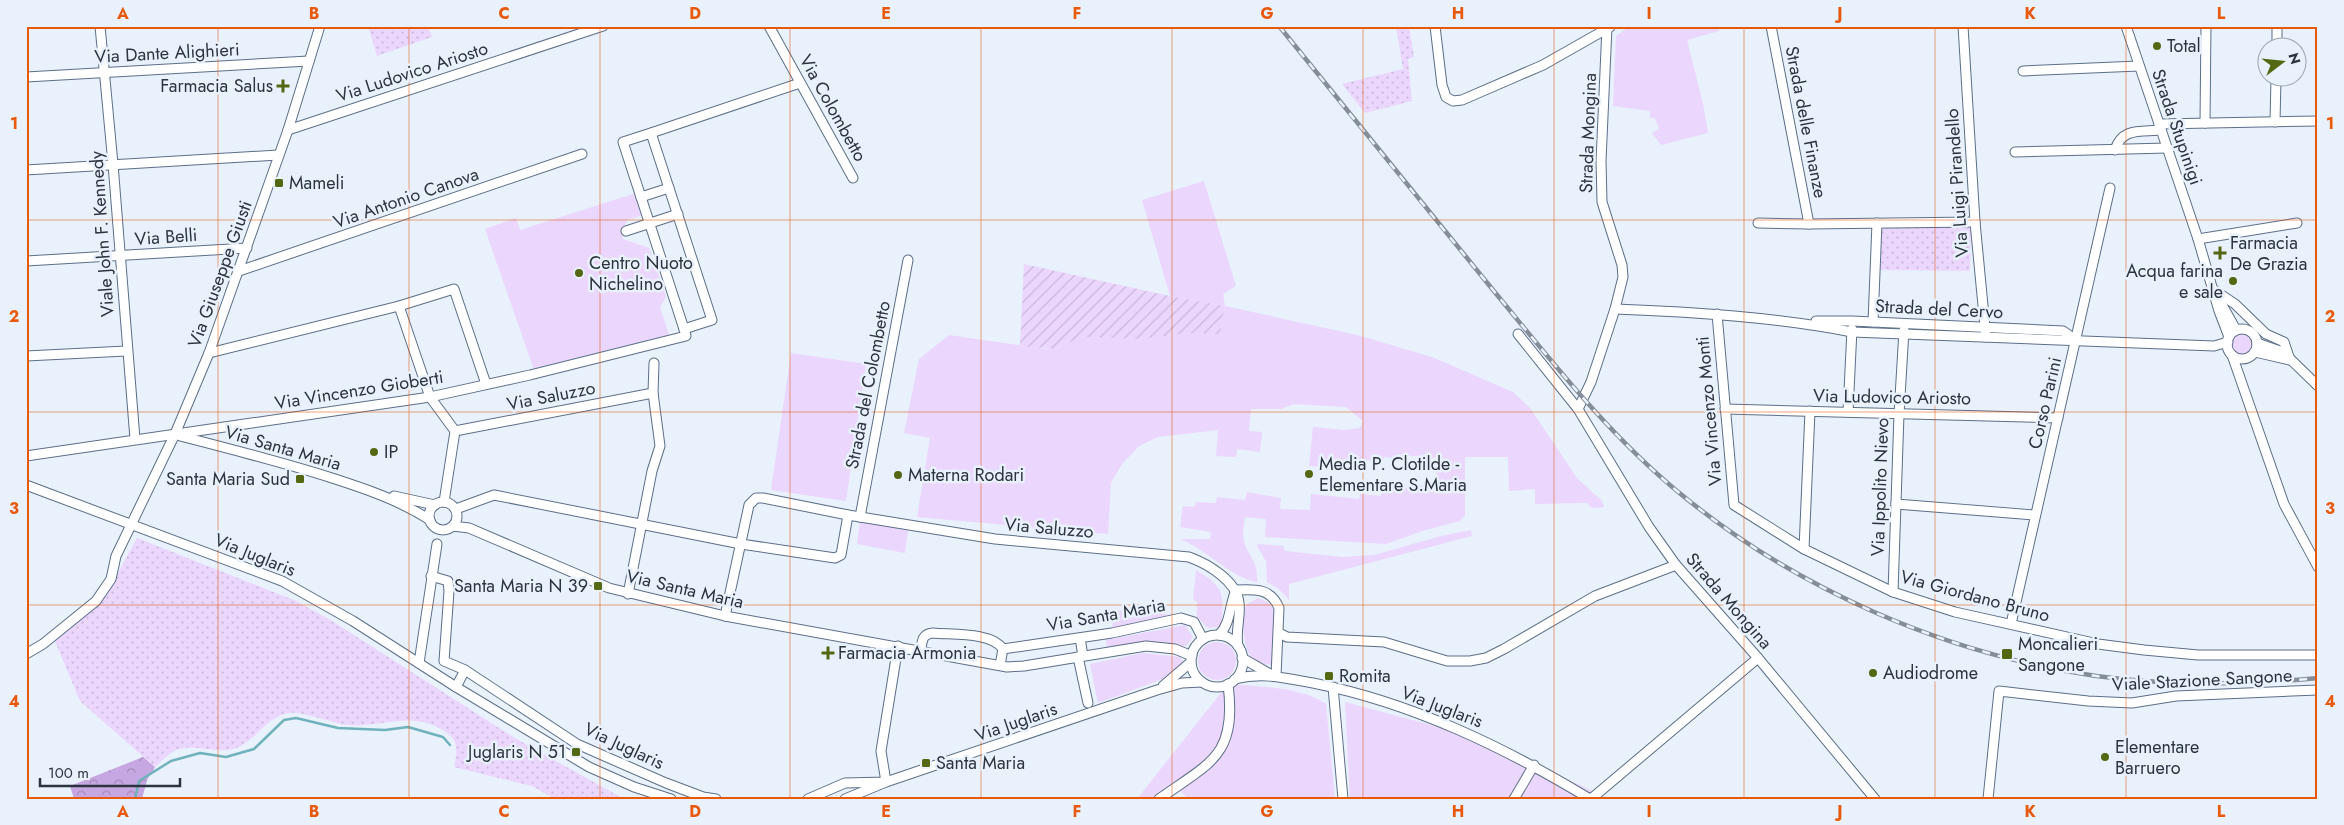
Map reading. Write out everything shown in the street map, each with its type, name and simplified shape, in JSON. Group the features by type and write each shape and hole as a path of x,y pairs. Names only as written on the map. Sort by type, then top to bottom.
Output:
{"street":[{"name":"Viale John F. Kennedy","path":"100,26 121,256 126,350 135,439"},
{"name":"Via Giuseppe Giusti","path":"26,654 43,644 96,601 111,579 116,556 175,434 209,353 288,130 320,26"},
{"name":"Via Ludovico Ariosto","path":"288,130 603,26"},
{"name":"Via Colombetto","path":"769,26 853,178"},
{"path":"1435,26 1442,85 1446,97 1453,102 1462,100 1542,65 1605,27"},
{"name":"Strada delle Finanze","path":"1771,26 1808,224"},
{"name":"Via Luigi Pirandello","path":"1963,26 1975,222 1986,337"},
{"name":"Strada Stupinigi","path":"2126,26 2198,239 2230,346 2284,504 2318,567"},
{"path":"2205,123 2206,26"},
{"name":"Strada Mongina","path":"1578,409 1591,382 1615,309 1623,277 1622,265 1602,202 1600,161 1605,27"},
{"name":"Via Dante Alighieri","path":"26,78 309,62"},
{"path":"2024,70 2139,66"},
{"path":"652,133 712,320 684,329 624,142 800,83"},
{"path":"2275,122 2276,88"},
{"path":"2115,150 2118,140 2124,135 2160,127 2205,123 2318,121"},
{"path":"2015,152 2167,148"},
{"name":"Via Antonio Canova","path":"239,271 582,154"},
{"path":"26,170 278,155"},
{"path":"641,197 669,188"},
{"name":"Corso Parini","path":"2011,624 2110,188"},
{"path":"626,231 678,214"},
{"name":"Strada delle Finanze","path":"1758,223 1975,222"},
{"path":"1873,322 1877,223"},
{"path":"2198,239 2298,223"},
{"name":"Via Belli","path":"26,261 247,248"},
{"name":"Strada del Colombetto","path":"860,517 908,260"},
{"path":"209,353 399,306 454,289 486,384"},
{"path":"2214,290 2235,304 2266,334 2284,342 2290,360"},
{"name":"Strada Stupinigi","path":"2214,290 2236,330"},
{"path":"399,306 430,397 454,431 440,503 430,511 437,544"},
{"name":"Strada del Cervo","path":"1615,309 1717,314 1798,322 1852,332 2230,346"},
{"name":"Via Vincenzo Monti","path":"1717,314 1734,505"},
{"path":"1848,412 1852,321"},
{"name":"Strada del Cervo","path":"1798,322 1852,321 2063,331 2076,340"},
{"name":"Via Ippolito Nievo","path":"1893,592 1898,414 1904,324"},
{"name":"Via Vincenzo Gioberti","path":"26,456 430,397 530,375 686,336 684,329"},
{"path":"2256,347 2249,357 2242,359 2230,346 2236,330 2250,331 2256,347 2290,360 2318,386"},
{"name":"Strada Mongina","path":"1518,334 1578,409 1649,527 1676,565 1758,658 1875,799"},
{"path":"26,356 126,350"},
{"name":"Strada Stupinigi","path":"2240,376 2242,359"},
{"path":"628,594 652,471 660,446 653,393 654,363"},
{"name":"Via Saluzzo","path":"454,431 653,393"},
{"name":"Via Ludovico Ariosto","path":"1725,409 2058,418"},
{"path":"1804,549 1810,411"},
{"name":"Via Santa Maria","path":"175,434 294,466 381,494 415,510 436,528 469,528 608,588 725,616 1000,665 1024,666 1146,646 1175,649 1191,659"},
{"name":"Via Juglaris","path":"26,486 282,581 353,621 456,687 589,767 634,787 671,799"},
{"name":"Via Santa Maria","path":"381,494 440,503 456,509"},
{"path":"419,663 430,576 437,544 457,518 456,509 494,495 741,544 836,558 841,555 848,515"},
{"name":"Via Saluzzo","path":"725,616 749,505 756,498 996,539 1189,557 1200,561 1217,572 1236,590"},
{"path":"1896,504 2035,515"},
{"name":"Via Giordano Bruno","path":"1734,505 1804,549 1893,592 1955,612 2098,644 2144,650 2198,655 2318,655"},
{"path":"1279,633 1287,637 1384,642 1447,661 1470,661 1486,658 1504,649 1595,596 1676,565"},
{"name":"Via Juglaris","path":"430,576 448,581 444,661 465,670 577,744 666,783 703,797 716,799"},
{"path":"1236,590 1265,590 1275,598 1279,608 1279,633 1273,675"},
{"path":"1219,635 1228,623 1230,604 1236,590"},
{"path":"1236,590 1240,604 1235,634 1242,658 1239,674 1231,682 1216,687 1202,682 1193,670 1191,659 1198,643 1203,639 1219,635 1227,637 1238,646"},
{"name":"Via Santa Maria","path":"1003,649 1080,638 1186,618 1194,622 1203,639"},
{"path":"920,650 922,638 933,633 987,638 997,642 1003,649 1000,665"},
{"path":"1080,638 1080,657 1088,703"},
{"path":"886,782 881,751 898,646"},
{"name":"Via Juglaris","path":"1242,658 1273,675"},
{"path":"1590,799 1758,658"},
{"name":"Via Juglaris","path":"1156,690 1191,659"},
{"path":"456,687 465,670"},
{"name":"Via Juglaris","path":"1231,682 1253,675 1273,675 1333,687 1378,699 1476,737 1534,765 1590,799"},
{"name":"Via Juglaris","path":"844,799 886,782 1156,690 1182,683 1202,682"},
{"path":"1159,799 1213,760 1225,744 1230,724 1231,682"},
{"path":"1333,687 1343,799"},
{"name":"Viale Stazione Sangone","path":"1988,799 1999,691 2088,702 2132,703 2157,698 2318,690"},
{"path":"1514,799 1534,765"},
{"name":"Via Juglaris","path":"808,799 845,783 886,782"},
{"name":"Via Juglaris","path":"634,787 652,799"}],"shaded area":[{"path":"368,26 428,26 432,37 377,56"},
{"path":"1396,26 1409,26 1414,57 1408,59 1412,101 1365,113 1342,84 1403,69"},
{"path":"1642,26 1718,26 1719,31 1687,40 1703,104 1708,133 1661,145 1652,133 1659,129 1655,118 1650,118 1650,111 1613,106 1616,36 1626,29"},
{"path":"1204,181 1236,286 1223,294 1225,306 1170,296 1142,200"},
{"name":"Centro Nuoto Nichelino","path":"636,193 643,215 627,220 621,232 623,239 649,248 666,297 660,307 670,338 534,370 485,229 516,218 520,230"},
{"path":"1880,226 1971,228 1970,271 1879,270"},
{"path":"1024,264 1225,306 1220,334 1190,333 1139,339 1081,337 1055,349 1020,346"},
{"path":"1225,306 1357,335 1432,357 1513,392 1530,408 1577,478 1602,501 1604,507 1591,508 1588,503 1535,504 1535,489 1509,491 1508,457 1465,457 1465,515 1460,521 1422,531 1386,544 1265,537 1266,519 1245,517 1243,538 1255,563 1257,582 1247,579 1227,569 1180,539 1210,539 1211,532 1180,527 1183,506 1194,507 1196,502 1216,503 1217,497 1245,500 1247,492 1281,498 1280,509 1310,510 1311,494 1359,499 1360,494 1381,496 1382,490 1400,491 1400,487 1416,489 1417,485 1435,486 1438,458 1402,455 1401,459 1384,457 1383,462 1363,460 1362,466 1338,463 1338,468 1309,466 1313,427 1345,430 1360,428 1363,421 1346,407 1293,404 1281,409 1251,409 1249,431 1262,432 1260,452 1237,449 1236,457 1216,456 1218,430 1158,437 1139,446 1122,464 1111,483 1108,534 917,517 930,438 904,433 919,359 949,335 1055,349 1081,337 1139,339 1190,333 1220,334"},
{"path":"2243,333 2251,336 2254,344 2251,352 2243,355 2235,352 2232,344 2235,336"},
{"path":"791,353 866,364 846,501 771,490"},
{"path":"860,522 908,530 905,553 857,544"},
{"path":"1471,530 1472,536 1289,584 1289,600 1280,590 1267,582 1266,561 1257,546 1258,544 1283,546 1285,551 1343,557 1374,555 1441,536"},
{"path":"137,538 296,601 332,621 513,737 624,799 555,799 532,786 454,767 456,745 451,737 441,729 418,721 348,725 302,714 289,713 275,718 239,747 231,750 180,749 172,752 155,767 80,701 54,639 105,597"},
{"path":"1196,570 1213,582 1221,592 1222,626 1208,628 1197,617 1197,602 1193,599"},
{"path":"1258,598 1270,603 1275,617 1274,663 1271,665 1254,662 1245,642 1244,620 1246,605"},
{"path":"1114,610 1174,615 1172,619 1112,630"},
{"path":"1185,625 1193,637 1186,646 1107,650 1106,640"},
{"path":"1217,642 1230,648 1236,661 1230,674 1217,680 1204,674 1198,661 1204,648"},
{"path":"1143,653 1180,657 1184,664 1176,674 1098,703 1090,664"},
{"path":"1228,684 1292,691 1315,698 1326,704 1335,799 1188,799 1179,790 1166,799 1137,799"},
{"path":"1345,702 1476,737 1597,793 1602,799 1350,799"}],"green space":[{"path":"143,757 155,767 147,780 142,799 74,799 70,786"}],"waterway":[{"path":"135,799 139,781 171,761 200,753 226,757 254,749 284,720 296,718 338,728 385,730 408,727 443,737 450,745"}],"railway":[{"path":"1279,26 1536,343 1603,420 1651,469 1677,491 1723,526 1771,558 1822,587 1874,612 1928,634 1983,652 2039,666 2096,676 2152,682 2235,683 2318,678"}],"place":[{"name":"Total","path":"2157,46"},
{"name":"Farmacia Salus","path":"283,86"},
{"name":"Mameli","path":"279,183"},
{"name":"Farmacia De Grazia","path":"2220,253"},
{"name":"Centro Nuoto Nichelino","path":"579,273"},
{"name":"Acqua farina e sale","path":"2233,281"},
{"name":"IP","path":"374,452"},
{"name":"Media P. Clotilde - Elementare S.Maria","path":"1309,474"},
{"name":"Materna Rodari","path":"898,475"},
{"name":"Santa Maria Sud","path":"300,479"},
{"name":"Santa Maria N 39","path":"598,586"},
{"name":"Farmacia Armonia","path":"828,653"},
{"name":"Moncalieri Sangone","path":"2007,654"},
{"name":"Audiodrome","path":"1873,673"},
{"name":"Romita","path":"1329,676"},
{"name":"Juglaris N 51","path":"576,752"},
{"name":"Elementare Barruero","path":"2105,757"},
{"name":"Santa Maria","path":"926,763"}]}
